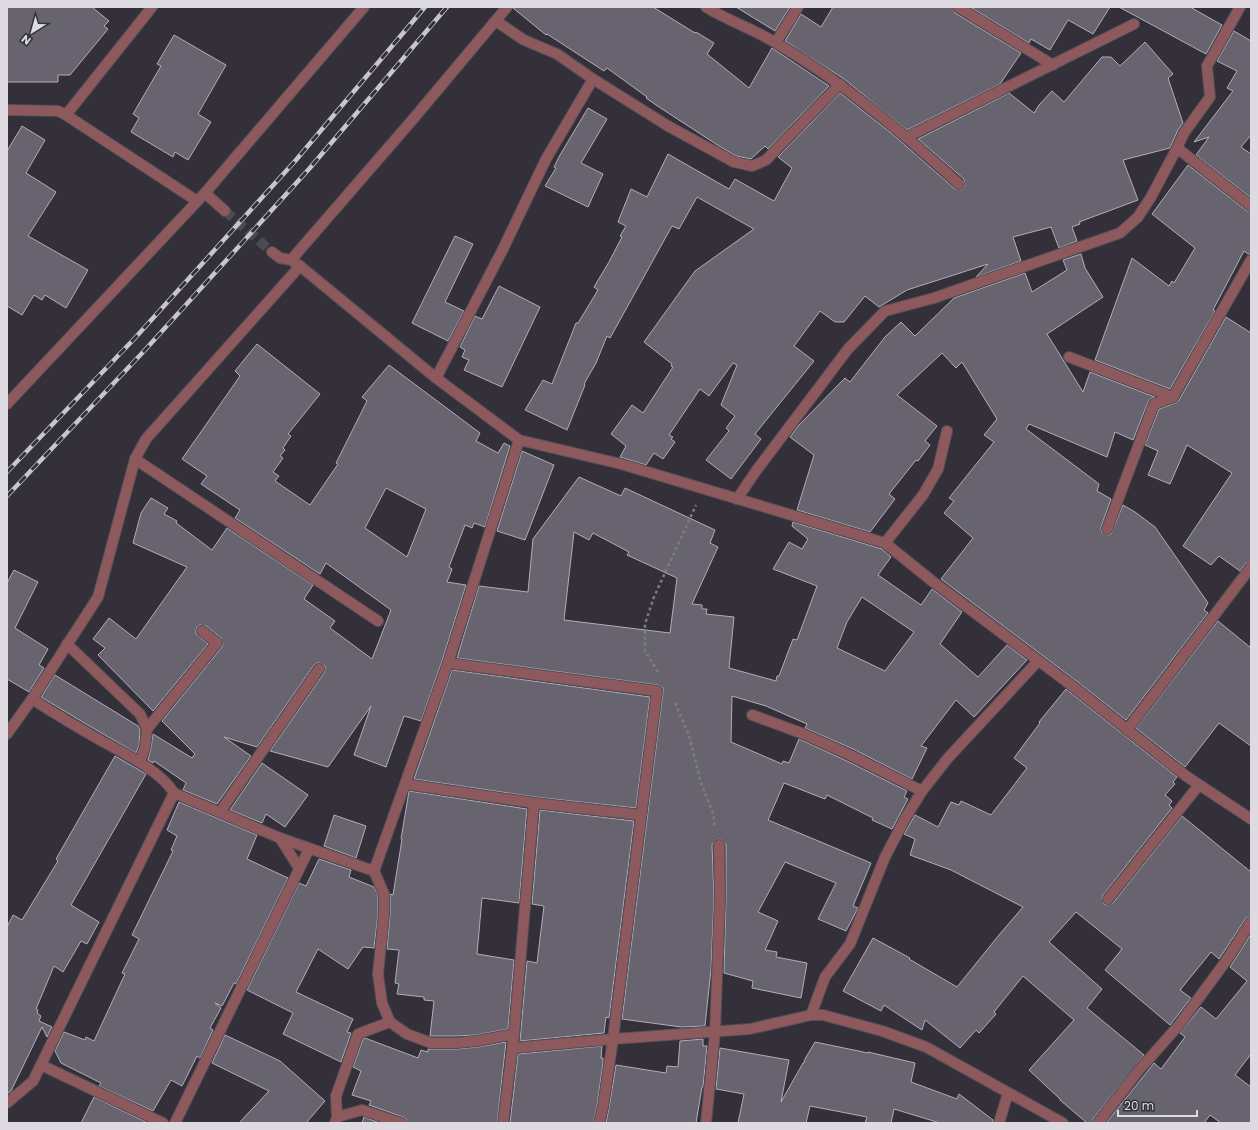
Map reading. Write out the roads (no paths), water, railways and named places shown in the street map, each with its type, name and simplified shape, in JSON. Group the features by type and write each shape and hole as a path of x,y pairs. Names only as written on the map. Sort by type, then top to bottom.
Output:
{"street":[{"path":"66,115 152,7"},
{"path":"7,404 206,193 364,7"},
{"path":"292,260 507,7"},
{"path":"706,7 776,42 840,84 907,137 959,184"},
{"path":"776,42 798,7"},
{"path":"958,7 1053,65"},
{"path":"738,499 756,471 848,349 885,311 934,298 1120,233 1138,217 1151,197 1184,133 1210,97 1207,66 1240,7"},
{"path":"496,21 524,40 557,54 593,79 668,126 734,162 752,166 766,160 840,84"},
{"path":"907,137 1134,24"},
{"path":"436,378 503,249 546,159 593,79"},
{"path":"7,110 58,111 197,201"},
{"path":"1177,148 1251,206"},
{"path":"206,193 225,211"},
{"path":"272,252 280,258 292,260 300,266 436,378 519,440 621,464 885,543 932,581 1038,660 1199,785 1251,820"},
{"path":"1107,529 1154,404 1173,397 1251,260"},
{"path":"7,734 32,699 98,597 135,459 146,439 300,266"},
{"path":"1069,357 1173,397"},
{"path":"885,543 922,495 938,469 947,431"},
{"path":"514,1034 463,1043 431,1043 407,1034 390,1022 382,1003 378,974 384,914 384,894 374,872 448,663 519,440"},
{"path":"135,459 378,621"},
{"path":"1127,730 1251,567"},
{"path":"147,729 217,643 202,631"},
{"path":"67,644 140,714 147,729 145,747 140,762"},
{"path":"810,1015 825,977 850,944 869,901 885,857 906,817 922,791 948,758 1038,660"},
{"path":"448,663 657,691 613,1039 599,1123"},
{"path":"220,812 319,669"},
{"path":"32,699 99,740 140,762 169,786 174,793 280,838 374,872"},
{"path":"752,716 802,733 922,791"},
{"path":"405,784 534,803 641,815"},
{"path":"1108,899 1199,785"},
{"path":"7,1103 33,1081 174,793"},
{"path":"503,1123 513,1048 534,803"},
{"path":"280,838 299,868"},
{"path":"706,1123 715,1032 720,897 719,845"},
{"path":"175,1123 309,848"},
{"path":"1098,1123 1139,1070 1179,1025 1226,961 1251,922"},
{"path":"513,1048 750,1029 810,1015 822,1015 882,1031 926,1047 1063,1123"},
{"path":"390,1022 358,1034 336,1096 336,1120 362,1110 401,1123"},
{"path":"41,1065 163,1123"},
{"path":"999,1123 1008,1093"}],"tunnel":[{"path":"225,211 272,252"}],"railway":[{"path":"7,472 135,338 296,160 425,7"},
{"path":"7,496 145,350 309,169 447,7"}]}
